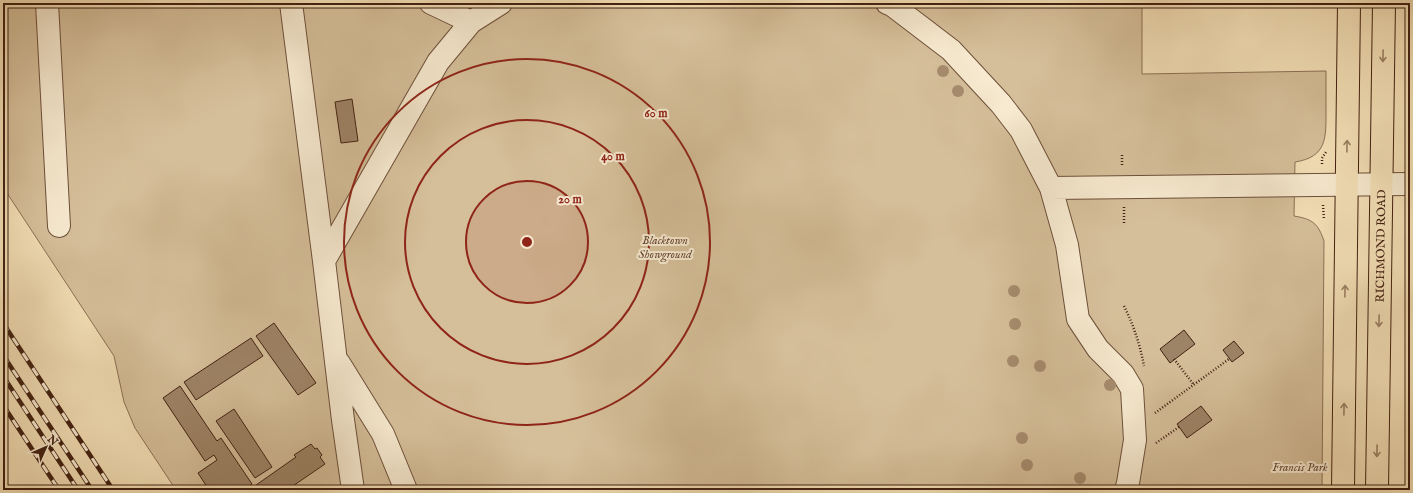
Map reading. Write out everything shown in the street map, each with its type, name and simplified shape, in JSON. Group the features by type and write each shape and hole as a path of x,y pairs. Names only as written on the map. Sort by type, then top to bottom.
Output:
{"main road":[{"path":"1343,490 1348,3"},
{"name":"RICHMOND ROAD","path":"1377,490 1384,3"}],"lane":[{"path":"47,3 59,226"},
{"path":"291,3 353,490"},
{"path":"431,3 471,22"},
{"path":"324,261 438,62 471,22 501,3"},
{"path":"887,3 892,5 951,50 1001,104 1021,130 1051,188 1067,245 1078,318 1098,349 1123,374 1132,389 1135,440 1126,490"},
{"path":"1051,188 1410,184"},
{"path":"336,358 383,434 406,490"}],"path":[{"path":"1122,155 1122,170"},
{"path":"1124,205 1124,223"},
{"path":"1174,359 1194,385"},
{"path":"1150,417 1229,359"},
{"path":"1155,444 1179,427"}],"green space":[{"name":"Blacktown Showground","path":"3,3 1142,3 1142,74 1326,71 1325,138 1319,151 1313,156 1295,162 1294,216 1310,220 1314,223 1324,241 1322,490 176,490 135,428 124,402 114,356 3,187"}],"building":[{"path":"352,99 358,141 341,143 335,102"},
{"path":"274,323 316,383 298,395 256,336"},
{"path":"1184,330 1195,344 1170,363 1160,349"},
{"path":"251,338 263,356 196,400 184,382"},
{"path":"1234,341 1244,353 1232,362 1223,350"},
{"path":"180,386 217,441 221,438 252,484 242,490 209,490 198,473 217,460 214,455 205,461 163,398"},
{"path":"1201,406 1212,420 1187,438 1177,424"},
{"path":"234,409 272,467 255,478 216,421"},
{"path":"311,444 315,449 317,448 322,455 320,457 325,464 287,490 249,490 296,457 294,455"}],"railway":[{"path":"3,323 113,490"},
{"path":"3,355 92,490"},
{"path":"3,376 78,490"},
{"path":"3,405 59,490"}],"park label":[{"name":"Francis Park","path":"1300,467"}]}
